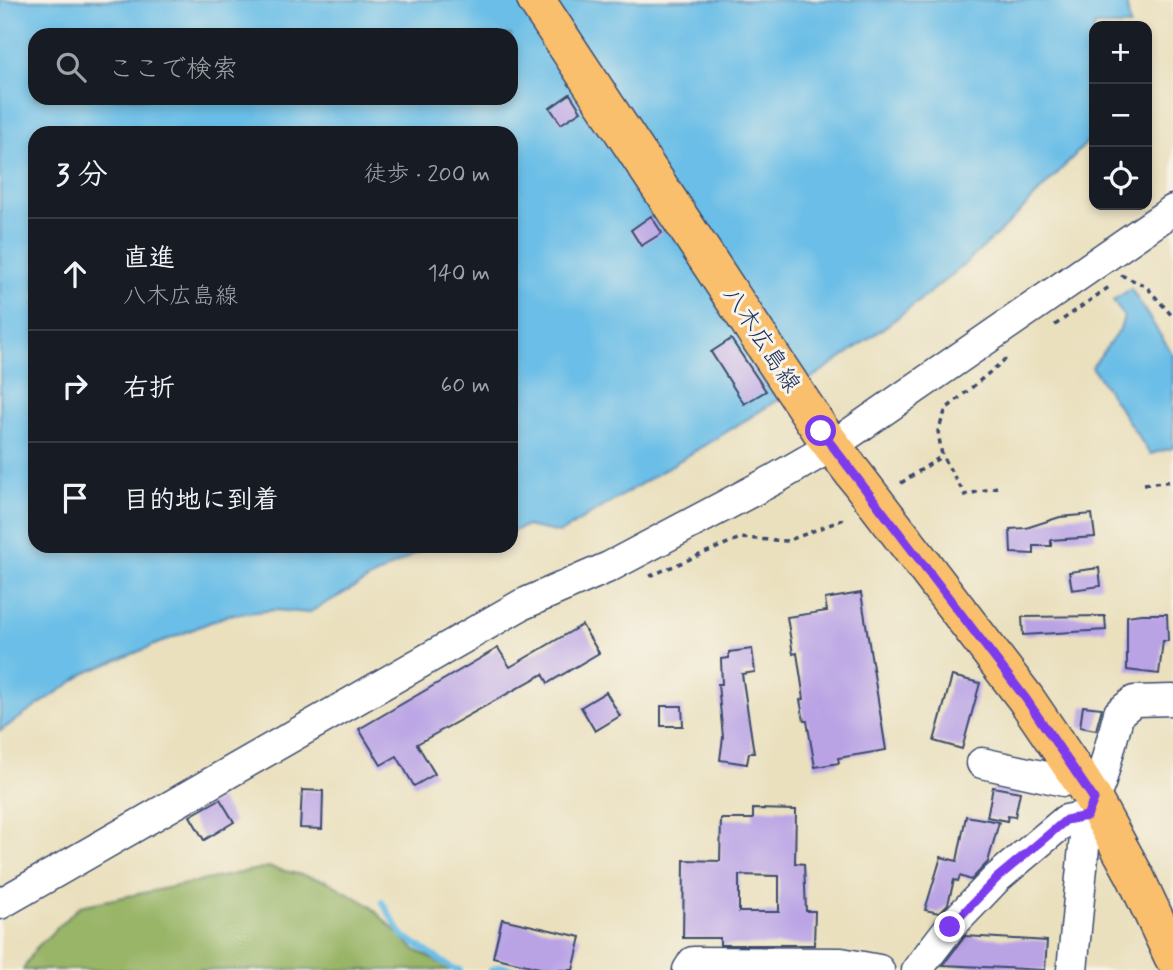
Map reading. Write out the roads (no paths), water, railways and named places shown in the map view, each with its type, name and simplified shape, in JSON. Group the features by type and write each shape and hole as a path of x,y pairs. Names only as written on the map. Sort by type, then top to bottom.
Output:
{"main road":[{"name":"八木広島線","path":"536,0 810,415 1026,699 1135,876 1173,957"}],"street":[{"path":"0,904 521,604 609,567 832,446 1173,210"},
{"path":"917,970 950,927 997,878 1066,820 1101,781 1119,713 1134,701 1173,700"},
{"path":"982,763 1064,781 1087,797"},
{"path":"1072,970 1087,797"},
{"path":"688,970 693,962 841,963 879,970"}],"water":[{"path":"0,0 1126,0 1129,21 1089,21 1089,140 999,233 938,286 848,354 753,416 560,533 526,526 518,529 518,126 28,126 28,553 416,553 308,613 275,610 228,615 86,673 0,731"},
{"path":"1131,289 1173,355 1173,448 1150,454 1092,367 1120,329 1124,317 1113,300"}],"waterway":[{"path":"382,902 402,935 452,968 460,970"},
{"path":"491,970 500,966 515,970"}]}
